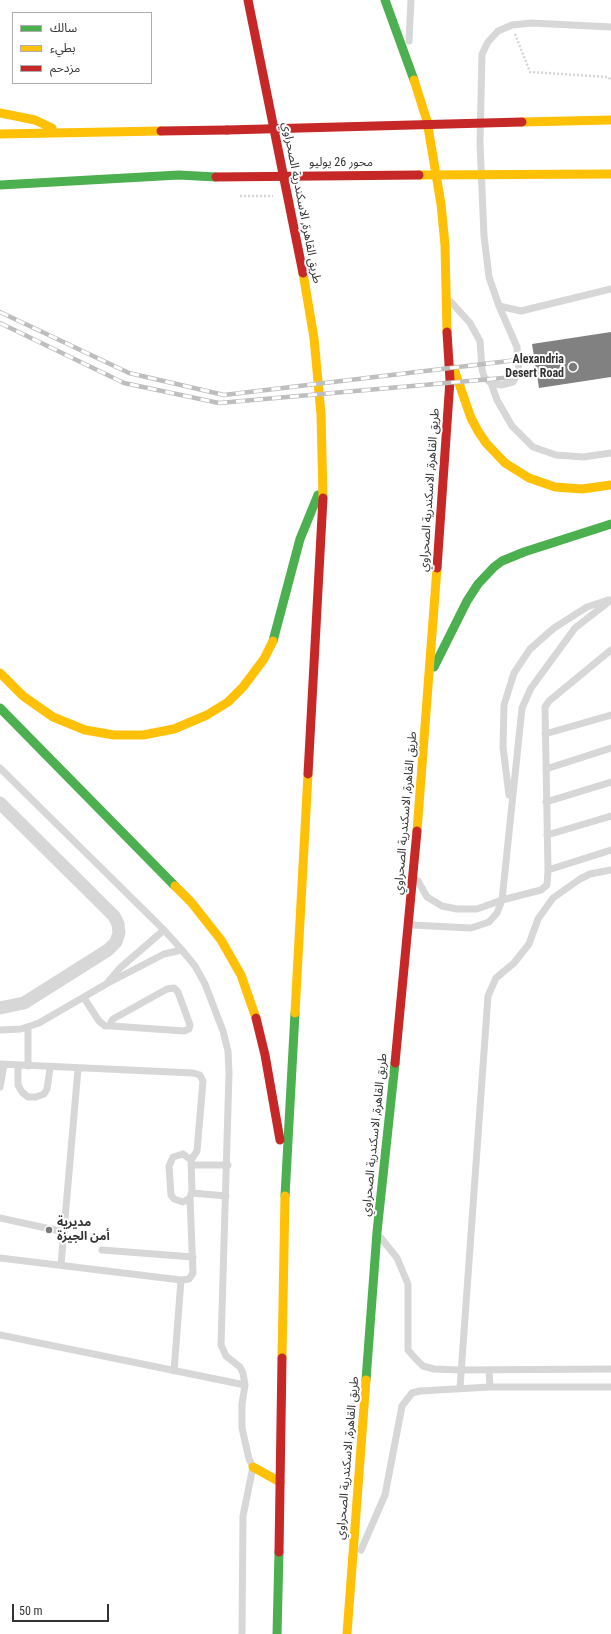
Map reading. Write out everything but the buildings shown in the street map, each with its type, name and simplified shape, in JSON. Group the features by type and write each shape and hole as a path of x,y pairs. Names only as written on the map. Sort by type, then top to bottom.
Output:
{"highway":[{"name":"طريق القاهرة, الاسكندرية الصحراوي","path":"248,0 296,232 314,338 321,414 324,481 286,1170 277,1634"},
{"name":"طريق القاهرة, الاسكندرية الصحراوي","path":"346,1634 377,1232 409,925 430,677 450,380 445,294 445,246 441,204 427,121 408,59 385,0"},
{"path":"0,113 35,120 62,133"},
{"path":"0,134 227,130 611,120"},
{"name":"محور 26 يوليو","path":"0,185 179,175 216,178 611,174"},
{"path":"449,356 471,418 478,431 505,463 529,478 555,487 582,489 611,485"},
{"path":"0,673 23,696 53,717 85,730 114,735 143,735 174,729 207,715 228,702 243,687 264,659 278,624 300,538 324,481"},
{"path":"430,677 467,601 478,584 494,567 502,561 524,552 611,524"},
{"path":"0,708 191,902 221,940 241,975 254,1012 265,1055 286,1170"},
{"path":"253,1467 280,1482"}],"street":[{"path":"0,803 114,916 118,924 119,933 116,942 108,950 24,1003 0,1008"}],"lane":[{"path":"408,59 411,0"},
{"path":"490,383 501,385 513,382 519,372 517,347 499,306 489,277 484,236 480,144 482,54 488,42 498,31 512,25 532,23 611,27"},
{"path":"499,306 521,311 611,289"},
{"path":"445,294 470,324 480,341 484,377 490,383 497,400 512,426 534,447 556,454 570,456 600,456 611,453"},
{"path":"511,807 503,747 504,705 514,673 530,649 554,628 587,607 611,599"},
{"path":"409,925 471,928 490,922 498,913 502,900 519,718 525,698 575,628 611,599"},
{"path":"413,872 427,897 442,906 457,909 477,909 502,900 541,890 547,885 545,707 549,701 611,650"},
{"path":"545,734 611,715"},
{"path":"546,768 611,748"},
{"path":"0,768 164,930 182,950 195,966 205,984 223,1031 228,1051 228,1165 221,1345 226,1356 240,1367 243,1373 245,1386 242,1404 242,1428 249,1459 253,1467 243,1516 242,1634"},
{"path":"546,802 611,782"},
{"path":"547,835 611,816"},
{"path":"548,870 611,850"},
{"path":"460,1388 460,1370 488,996 496,978 514,963 529,944 538,920 553,898 580,878 590,874 611,870"},
{"path":"108,983 120,968 164,930"},
{"path":"0,1030 28,1028 47,1020 108,983 164,954 182,950"},
{"path":"84,998 101,1024 112,1026 184,1030 189,1029 190,1025 178,992 174,988 167,989 113,1019 111,1022 112,1026"},
{"path":"28,1028 28,1066"},
{"path":"0,1086 2,1065 192,1073 200,1075 203,1081 197,1151 192,1162 191,1195 193,1257 192,1275 189,1279 181,1280 0,1258"},
{"path":"18,1066 18,1085 22,1092 28,1097 36,1097 44,1094 47,1089 50,1068"},
{"path":"61,1265 78,1069"},
{"path":"226,1196 191,1195 183,1202 174,1199 171,1190 169,1166 173,1157 177,1155 187,1156 192,1162 228,1165"},
{"path":"0,1218 64,1232"},
{"path":"377,1232 397,1258 408,1284 408,1350 423,1366 434,1369 460,1370 611,1368"},
{"path":"102,1250 193,1257"},
{"path":"174,1371 181,1280"},
{"path":"0,1335 245,1386"},
{"path":"490,1370 490,1387"},
{"path":"350,1574 385,1495 402,1406 412,1393 420,1391 490,1387 611,1387"}],"path":[{"path":"512,25 530,72 610,78"},
{"path":"233,195 288,196"}],"railway":[{"path":"0,312 129,373 224,395 534,358"},
{"path":"0,323 124,383 219,403 537,375"}],"traffic: fast":[{"path":"385,0 414,80"},
{"path":"0,185 179,175 216,177"},
{"path":"273,641 300,539 318,495"},
{"path":"434,667 467,601 478,584 494,567 502,561 524,552 611,524"},
{"path":"0,708 175,886"},
{"path":"285,1196 295,1013"},
{"path":"366,1380 377,1232 395,1063"},
{"path":"277,1634 279,1552"}],"traffic: slow":[{"path":"414,80 427,121 441,204 445,245 447,332"},
{"path":"0,113 35,120 52,128"},
{"path":"522,122 611,120"},
{"path":"0,134 161,131"},
{"path":"419,175 611,174"},
{"path":"303,273 314,338 321,414 323,498"},
{"path":"454,369 471,418 478,431 486,443 505,463 529,478 555,487 582,489 611,485"},
{"path":"417,831 437,568"},
{"path":"0,673 23,696 53,717 85,730 114,735 143,735 174,729 207,715 228,702 243,687 264,659 273,641"},
{"path":"295,1013 308,774"},
{"path":"175,886 191,902 221,940 241,975 256,1018"},
{"path":"282,1358 285,1196"},
{"path":"347,1634 366,1380"},
{"path":"253,1467 280,1482"}],"traffic: jam":[{"path":"248,0 303,273"},
{"path":"227,130 522,122"},
{"path":"161,131 227,130"},
{"path":"216,177 419,175"},
{"path":"437,568 450,380 447,332"},
{"path":"308,774 323,498"},
{"path":"395,1063 417,831"},
{"path":"256,1018 265,1055 280,1140"},
{"path":"279,1552 282,1358"}],"place":[{"name":"Alexandria Desert Road","path":"573,367"},
{"name":"مديرية أمن الجيزة","path":"49,1230"}]}
